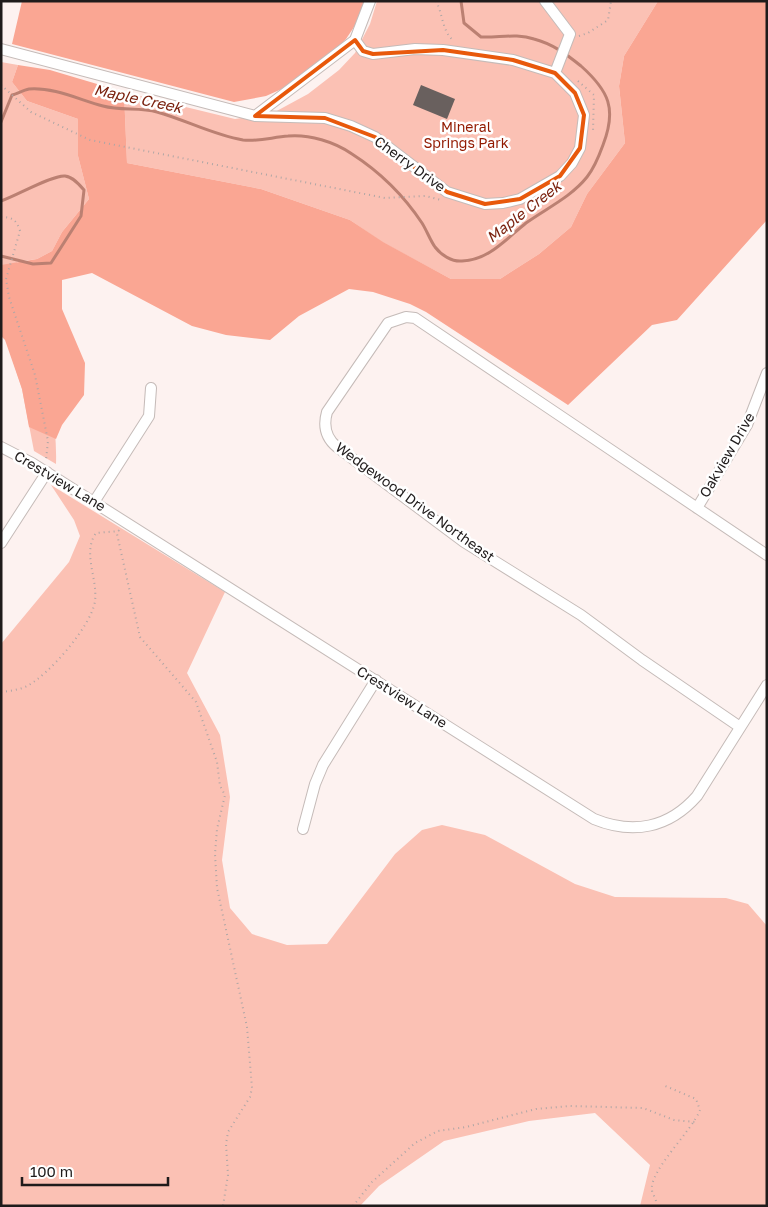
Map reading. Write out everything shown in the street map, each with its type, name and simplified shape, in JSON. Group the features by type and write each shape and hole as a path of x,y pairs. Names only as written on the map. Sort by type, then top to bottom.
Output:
{"street":[{"path":"255,116 355,40 370,1"},
{"path":"355,40 363,51 373,54 415,49 443,50 556,68 570,34 545,1"},
{"name":"Cherry Drive","path":"1,49 255,116 325,118 351,126 375,137 447,192 485,204 504,203 520,199 560,176 572,163 580,148 584,115 575,94 556,68"},
{"name":"Wedgewood Drive Northeast","path":"740,727 642,660 581,615 464,542 332,443 325,429 325,418 327,412 382,330 395,319 415,318 767,555"},
{"name":"Oakview Drive","path":"697,508 747,425 767,373"},
{"path":"94,502 149,416 151,388"},
{"name":"Crestview Lane","path":"1,447 46,467 94,502 594,819 626,828 646,827 666,821 688,806 697,796 767,685"},
{"path":"1,543 46,467"},
{"path":"303,829 315,784 323,765 376,680"}],"path":[{"path":"436,1 442,12 447,35 460,46"},
{"path":"569,39 588,34 608,20 611,1"},
{"path":"572,77 594,95 595,127 591,136"},
{"path":"1,84 31,112 90,140 385,198 426,196 443,201"},
{"path":"1,217 10,217 18,224 20,231 6,279 9,297 35,375 48,441 46,467"},
{"path":"123,520 117,534 140,637 196,702 217,762 220,786 225,795 216,837 217,888 247,1028 252,1088 250,1097 228,1132 226,1144 228,1175 223,1206"},
{"path":"1,692 19,690 30,685 80,634 95,603 90,561 92,539 96,533 119,530"},
{"path":"656,1201 652,1190 655,1176 695,1122 700,1110 696,1099 663,1085"},
{"path":"353,1206 372,1182 415,1143 438,1130 466,1127 536,1109 570,1106 643,1108 674,1120 695,1122"}],"highlighted area":[{"path":"355,40 363,51 373,54 443,50 513,60 555,73 575,93 584,115 580,148 560,176 520,199 485,204 447,192 375,137 325,118 255,116"}],"green space":[{"name":"Mineral Springs Park","path":"377,1 658,1 624,56 619,86 625,143 587,194 571,227 539,254 500,279 451,279 382,242 350,220 261,189 127,163 124,92 235,119 273,113 308,94 339,70 355,53 370,24"},
{"path":"1,62 18,65 12,82 27,101 78,119 78,156 89,199 62,232 52,251 37,259 17,262 44,362 53,413 56,464 34,451 22,389 1,324"},
{"path":"51,485 225,592 187,673 220,735 230,797 222,860 230,908 252,934 287,945 327,944 395,854 422,830 442,825 485,835 575,884 615,897 726,898 748,904 767,926 767,1206 640,1206 650,1165 595,1113 529,1121 444,1141 379,1186 360,1206 1,1206 1,644 69,562 80,536 74,520"}],"shaded area":[{"path":"22,1 364,1 362,15 346,39 313,75 266,96 234,102 12,44"},
{"path":"658,1 767,1 767,220 677,320 652,325 568,405 426,312 410,304 373,292 349,289 299,316 270,340 226,335 192,326 92,273 62,280 62,309 85,363 84,395 62,425 56,439 29,427 22,389 5,340 1,336 1,265 37,259 52,251 62,232 89,199 78,156 78,119 27,101 12,82 18,65 50,70 124,92 127,163 261,189 350,220 383,242 451,279 500,279 539,254 571,227 587,194 625,143 619,86 624,56"}],"building":[{"path":"421,85 455,99 447,119 413,105"}],"waterway":[{"name":"Maple Creek","path":"1,122 12,95 29,89 38,89 57,92 110,107 157,112 221,135 243,140 296,136 322,140 352,154 391,185 415,213 440,253 454,260 472,260 497,248 526,223 581,184 592,169 600,153 607,132 610,111 604,92 591,75 570,57 541,41 528,37 481,37 464,23 461,1"},
{"name":"Maple Creek","path":"1,201 43,182 65,176 78,183 84,190 81,216 51,263 33,264 1,256"}]}
